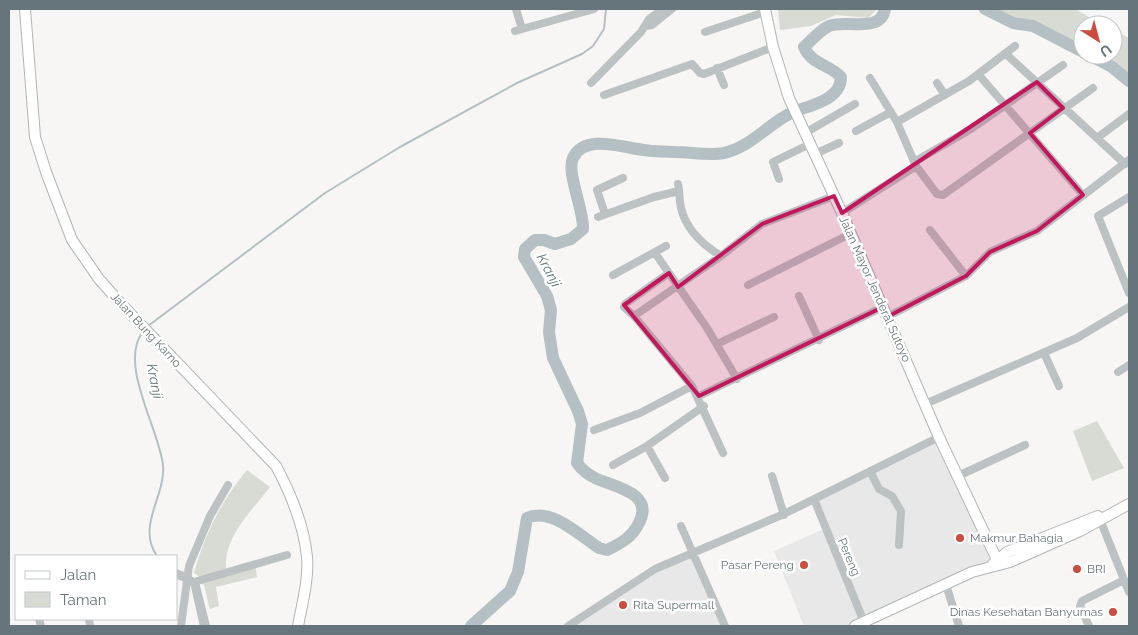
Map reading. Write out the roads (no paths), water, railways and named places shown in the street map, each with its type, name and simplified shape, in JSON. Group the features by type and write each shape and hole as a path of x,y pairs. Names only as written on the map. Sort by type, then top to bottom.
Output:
{"main road":[{"name":"Jalan Bung Karno","path":"25,9 35,137 72,240 99,279 276,466 287,486 299,519 307,558 298,626"},
{"name":"Jalan Mayor Jenderal Sutoyo","path":"765,10 773,47 789,98 842,213 995,564"},
{"path":"860,624 946,584 995,564 1010,562 1042,548 1129,504"}],"street":[{"path":"516,9 519,30 594,9"},
{"path":"560,9 563,17"},
{"path":"591,83 645,26 649,19 663,9"},
{"path":"645,26 652,25 672,9"},
{"path":"705,32 765,10"},
{"path":"897,122 978,74 1014,46"},
{"path":"604,96 692,64 702,74 773,47"},
{"path":"699,396 819,340 966,276 990,252 1037,231 1127,162 1063,108 1006,54"},
{"path":"842,213 1007,105 1063,65"},
{"path":"717,68 724,85"},
{"path":"978,74 1007,105 1083,195"},
{"path":"870,78 897,122 912,152 915,164 933,190 940,196 1093,88"},
{"path":"936,83 945,95"},
{"path":"805,132 854,104"},
{"path":"856,131 891,112"},
{"path":"1097,138 1129,114"},
{"path":"815,154 839,143"},
{"path":"779,179 773,162 810,144"},
{"path":"623,178 598,190 602,215 679,187 681,207 686,222 700,240 721,256"},
{"path":"634,316 678,287 762,224 834,196"},
{"path":"1129,197 1098,216 1129,292"},
{"path":"930,230 966,276"},
{"path":"748,285 850,234"},
{"path":"614,275 666,246"},
{"path":"655,253 738,378"},
{"path":"669,273 624,304 624,307 634,316 699,396 723,453"},
{"path":"799,296 819,340"},
{"path":"925,404 1085,334 1093,327 1129,307"},
{"path":"717,344 774,317"},
{"path":"1044,353 1059,386"},
{"path":"1118,372 1129,365"},
{"path":"594,430 640,413 692,386"},
{"path":"613,464 647,446 704,406"},
{"path":"568,626 655,569 784,514 939,437"},
{"path":"958,476 1025,445"},
{"path":"647,446 665,478"},
{"path":"870,471 879,489 892,496 901,511 899,545"},
{"path":"772,476 784,514"},
{"path":"181,626 180,602 189,566 210,516 228,485"},
{"name":"Pereng","path":"814,499 860,624"},
{"path":"1102,516 1129,592"},
{"path":"681,526 725,626"},
{"path":"196,582 286,555"},
{"path":"178,574 187,576 196,582 204,626"},
{"path":"1089,626 1080,606 1082,601 1124,580"},
{"path":"946,584 959,626"}],"waterway":[{"name":"Kranji","path":"148,326 325,193 400,147 517,83 582,54 593,46 604,29 606,9"},
{"name":"Kranji","path":"471,626 510,591 518,572 527,518 546,516 555,519 599,548 607,550 630,536 639,523 642,513 641,504 630,492 592,476 577,463 582,424 578,411 553,358 549,332 551,310 547,296 524,257 525,249 535,240 544,240 555,244 571,239 583,229 583,221 573,182 571,164 573,158 579,150 595,144 616,145 652,151 706,154 724,153 743,146 784,117 831,96 840,85 841,77 811,57 804,47 829,26 836,24 869,24 882,17 885,9"},
{"path":"985,9 1013,23 1033,26 1073,47"},
{"path":"1108,65 1129,81"},
{"name":"Kranji","path":"142,333 136,346 137,379 163,465 163,477 150,522 151,545 156,555"},
{"name":"Kranji","path":"178,571 184,573"},
{"name":"Kranji","path":"198,582 209,626"}],"place":[{"name":"Makmur Bahagia","path":"960,538"},
{"name":"Pasar Pereng","path":"804,565"},
{"name":"BRI","path":"1077,569"},
{"name":"Rita Supermall","path":"623,605"},
{"name":"Dinas Kesehatan Banyumas","path":"1113,612"}]}
